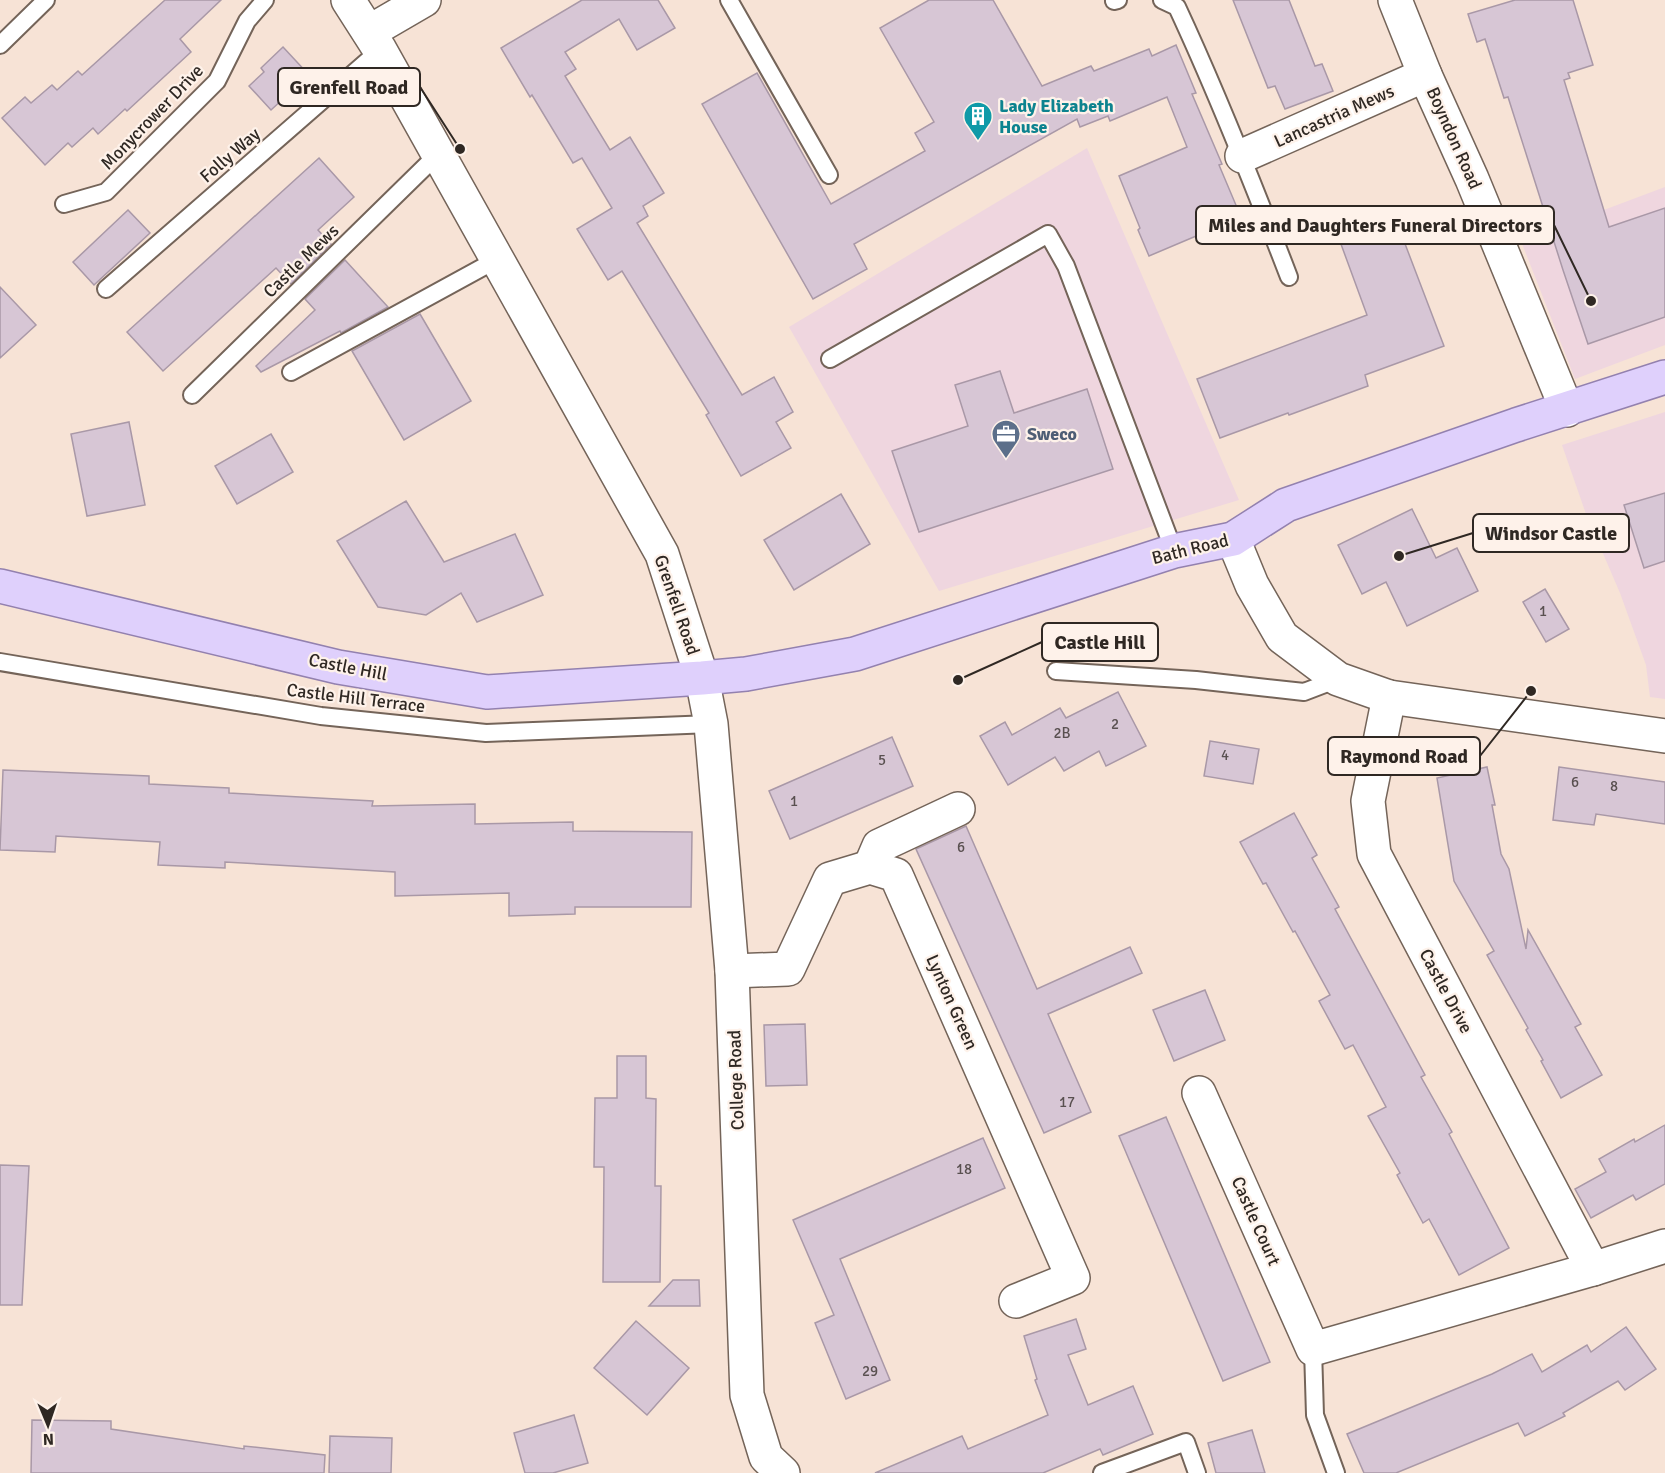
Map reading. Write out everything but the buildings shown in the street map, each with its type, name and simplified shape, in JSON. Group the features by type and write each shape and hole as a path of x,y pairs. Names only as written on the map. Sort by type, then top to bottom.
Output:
{"main road":[{"name":"Bath Road","path":"702,678 746,674 855,654 1174,551 1233,539 1286,505 1516,425 1665,377"},
{"name":"Castle Hill","path":"0,586 339,667 487,692 702,678"}],"street":[{"name":"Grenfell Road","path":"348,0 374,41 662,554 702,678"},
{"path":"374,41 424,0"},
{"name":"Boyndon Road","path":"1395,0 1567,410"},
{"name":"Lancastria Mews","path":"1242,156 1425,75"},
{"path":"1233,539 1252,585 1282,637 1338,680 1389,697 1665,736"},
{"name":"College Road","path":"702,678 711,724 732,971 747,1395 765,1468"},
{"name":"Castle Drive","path":"1389,697 1368,801 1374,854 1593,1269"},
{"path":"732,971 788,969 830,879 870,867 879,846 958,809"},
{"name":"Lynton Green","path":"870,867 896,875 1073,1278 1016,1301"},
{"name":"Castle Court","path":"1199,1093 1313,1349"},
{"path":"1313,1349 1593,1269 1665,1246"}],"lane":[{"path":"0,45 46,0"},
{"name":"Monycrower Drive","path":"64,204 106,192 217,81 247,21 265,0"},
{"path":"729,0 829,175"},
{"path":"1162,0 1177,7 1203,61 1289,277"},
{"name":"Folly Way","path":"106,289 374,41"},
{"name":"Castle Mews","path":"192,395 437,155"},
{"path":"830,359 1048,234 1066,266 1174,551"},
{"path":"291,372 496,260"},
{"name":"Castle Hill Terrace","path":"0,662 321,716 486,733 711,724"},
{"path":"1056,671 1196,680 1304,692 1338,680"},
{"path":"1313,1349 1315,1415 1336,1473"},
{"path":"1101,1473 1186,1442 1197,1473"}],"shaded area":[{"path":"1087,148 1239,500 939,591 789,327"},
{"path":"1665,187 1665,345 1575,379 1521,241"},
{"path":"1665,412 1665,699 1650,697 1646,665 1620,593 1586,514 1562,445"}],"place":[{"name":"Lady Elizabeth House","path":"978,142"},
{"name":"Grenfell Road","path":"460,149"},
{"name":"Miles and Daughters Funeral Directors","path":"1591,301"},
{"name":"Sweco","path":"1006,460"},
{"name":"Windsor Castle","path":"1399,556"},
{"name":"Castle Hill","path":"958,680"},
{"name":"Raymond Road","path":"1531,691"}]}
